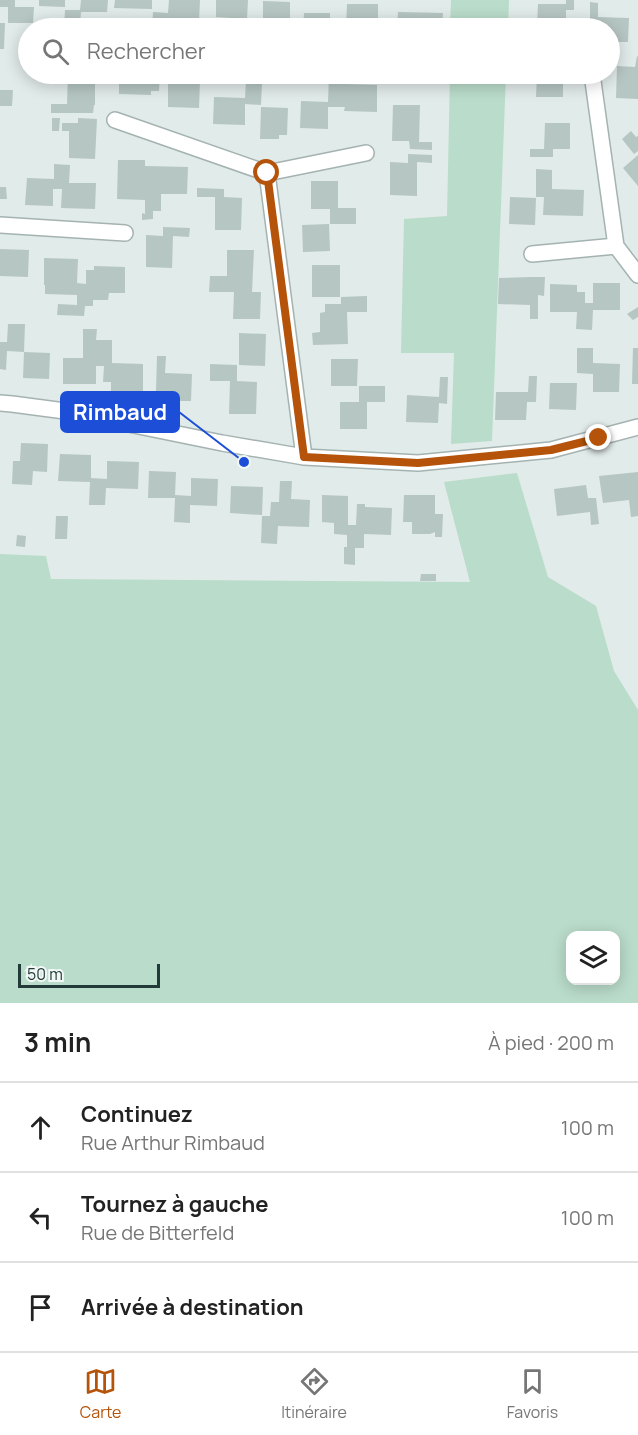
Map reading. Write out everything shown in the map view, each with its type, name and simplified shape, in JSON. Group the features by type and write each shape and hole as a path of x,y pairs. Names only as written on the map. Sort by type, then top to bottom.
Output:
{"street":[{"path":"593,84 616,246 638,275"},
{"path":"115,120 267,173 366,153"},
{"path":"267,173 304,457"},
{"path":"0,225 125,232"},
{"path":"532,254 616,246"},
{"path":"0,404 65,411 304,457 418,463 551,450 638,427"}],"green space":[{"path":"451,0 509,0 508,18 450,18"},
{"path":"450,84 506,84 492,441 451,444 454,353 401,353 404,219 447,216"},
{"path":"517,473 548,577 596,606 614,671 638,710 638,1003 0,1003 0,554 46,556 51,579 470,582 444,482"}],"building":[{"path":"0,0 15,0 15,7 34,7 33,18 18,18 18,23 8,23 8,7 0,7"},
{"path":"39,0 65,0 65,7 39,6"},
{"path":"81,0 108,0 107,12 81,12 80,18 65,18 65,10 80,10"},
{"path":"115,0 152,0 152,9 114,8"},
{"path":"169,0 200,0 199,18 153,18 153,12 168,13"},
{"path":"216,0 248,0 247,18 216,17"},
{"path":"566,0 574,0 574,10 566,10 566,18 537,18 538,4 566,4"},
{"path":"263,1 290,2 290,18 263,18"},
{"path":"590,2 598,3 598,17 629,18 628,42 620,42 620,18 590,18"},
{"path":"347,4 378,4 378,18 346,18"},
{"path":"398,12 443,13 443,18 398,18"},
{"path":"304,13 330,13 330,18 304,18"},
{"path":"0,23 5,23 4,49 0,49"},
{"path":"637,56 638,99 616,98 616,84 620,84 620,66 635,67"},
{"path":"68,84 95,84 93,113 51,113 51,104 67,104"},
{"path":"119,84 159,84 159,91 151,91 151,95 119,94"},
{"path":"168,84 200,84 199,108 168,107"},
{"path":"246,84 262,84 261,105 245,104 245,125 213,124 214,97 245,98"},
{"path":"329,84 377,85 377,112 344,111 345,107 328,107 328,129 300,128 301,101 328,102"},
{"path":"537,84 563,84 563,97 536,97"},
{"path":"0,90 13,90 12,106 0,106"},
{"path":"393,105 420,105 419,142 432,142 432,150 410,149 409,141 392,141"},
{"path":"261,107 288,108 287,135 279,135 279,139 260,139"},
{"path":"52,118 60,118 59,131 52,131"},
{"path":"78,118 97,119 95,159 69,158 69,131 62,131 62,123 78,123"},
{"path":"545,123 570,123 570,149 553,149 553,157 530,157 530,149 544,149"},
{"path":"631,131 636,137 638,136 638,151 634,154 622,139"},
{"path":"408,154 432,155 432,163 417,162 417,196 390,195 390,162 408,163"},
{"path":"638,155 638,186 623,168"},
{"path":"118,160 145,160 145,166 188,167 187,194 161,194 161,211 153,211 153,219 142,220 142,213 145,214 145,200 117,199"},
{"path":"54,164 70,165 69,183 96,183 95,209 61,208 62,189 53,189 53,206 25,205 27,178 54,179"},
{"path":"536,169 552,170 552,189 584,190 583,216 543,215 544,197 536,197"},
{"path":"311,181 338,181 338,208 356,208 356,224 330,224 330,209 311,209"},
{"path":"0,187 6,187 7,199 0,199"},
{"path":"197,188 224,189 224,197 242,198 241,230 215,230 215,197 197,197"},
{"path":"510,197 536,198 535,225 509,224"},
{"path":"329,224 330,251 303,252 302,225"},
{"path":"163,227 190,228 189,237 173,236 172,268 146,267 146,235 163,236"},
{"path":"0,249 29,250 28,277 0,276"},
{"path":"227,250 254,250 252,292 261,292 260,319 233,319 234,292 209,292 210,276 227,276"},
{"path":"44,258 78,259 77,283 86,284 86,270 94,270 94,266 125,267 125,293 109,293 108,300 93,300 93,306 85,306 84,316 57,315 58,304 77,305 77,295 45,294"},
{"path":"312,265 340,265 340,297 312,297"},
{"path":"545,277 544,296 538,295 538,319 530,319 530,305 498,304 499,278"},
{"path":"593,283 620,283 620,310 593,310 592,330 576,329 577,312 550,312 550,284 577,285 577,292 585,292 585,303 593,303"},
{"path":"367,296 367,312 347,312 348,344 313,345 312,333 320,332 320,313 325,312 325,304 341,304 341,297"},
{"path":"638,307 638,317 633,320 627,314"},
{"path":"8,324 25,324 24,352 7,351 6,370 0,369 0,342 7,342"},
{"path":"83,329 97,329 96,340 112,340 112,363 143,364 143,391 111,391 111,382 103,382 104,366 96,366 96,384 63,384 63,358 83,358"},
{"path":"239,333 266,334 265,366 239,365"},
{"path":"577,348 593,348 593,363 620,364 619,392 593,392 593,374 577,373"},
{"path":"633,348 638,348 638,384 632,384"},
{"path":"24,352 50,353 49,379 23,378"},
{"path":"157,356 166,356 165,373 192,374 191,401 165,401 165,392 156,391"},
{"path":"331,359 358,359 357,386 331,386"},
{"path":"210,364 237,365 237,381 257,382 256,414 229,414 230,381 210,381"},
{"path":"529,376 537,376 536,402 527,402 526,420 495,420 496,392 528,392"},
{"path":"440,377 448,377 447,404 439,403 438,423 406,422 407,395 439,397"},
{"path":"550,383 577,383 576,410 549,409"},
{"path":"359,386 385,386 385,402 367,402 367,429 340,429 340,402 359,402"},
{"path":"21,443 48,444 47,472 33,471 32,485 12,484 13,461 20,461"},
{"path":"60,454 91,455 91,478 107,479 107,461 139,462 138,489 106,488 105,505 89,505 90,482 58,481"},
{"path":"149,471 176,472 175,495 191,496 191,478 218,479 217,506 190,505 190,523 174,522 175,498 148,498"},
{"path":"638,472 638,516 631,517 629,500 603,503 599,476"},
{"path":"280,481 292,481 291,499 310,500 309,527 278,526 277,544 261,543 262,516 270,516 271,502 279,502"},
{"path":"586,485 588,498 596,498 599,524 591,525 590,512 557,516 554,489"},
{"path":"231,486 263,487 262,515 230,513"},
{"path":"322,495 348,496 348,525 356,525 357,504 365,504 365,507 392,508 391,535 364,534 364,548 355,548 355,565 344,564 347,535 334,534 334,523 322,522"},
{"path":"404,495 435,495 435,514 443,514 442,537 435,537 435,532 412,534 412,522 403,522"},
{"path":"56,516 68,516 67,539 55,539"},
{"path":"17,535 26,536 25,547 16,546"},
{"path":"421,574 436,574 436,581 420,581"}],"place":[{"name":"Rimbaud","path":"244,462"}],"route":[{"path":"267,173 304,457 418,463 551,450 599,438"}]}
